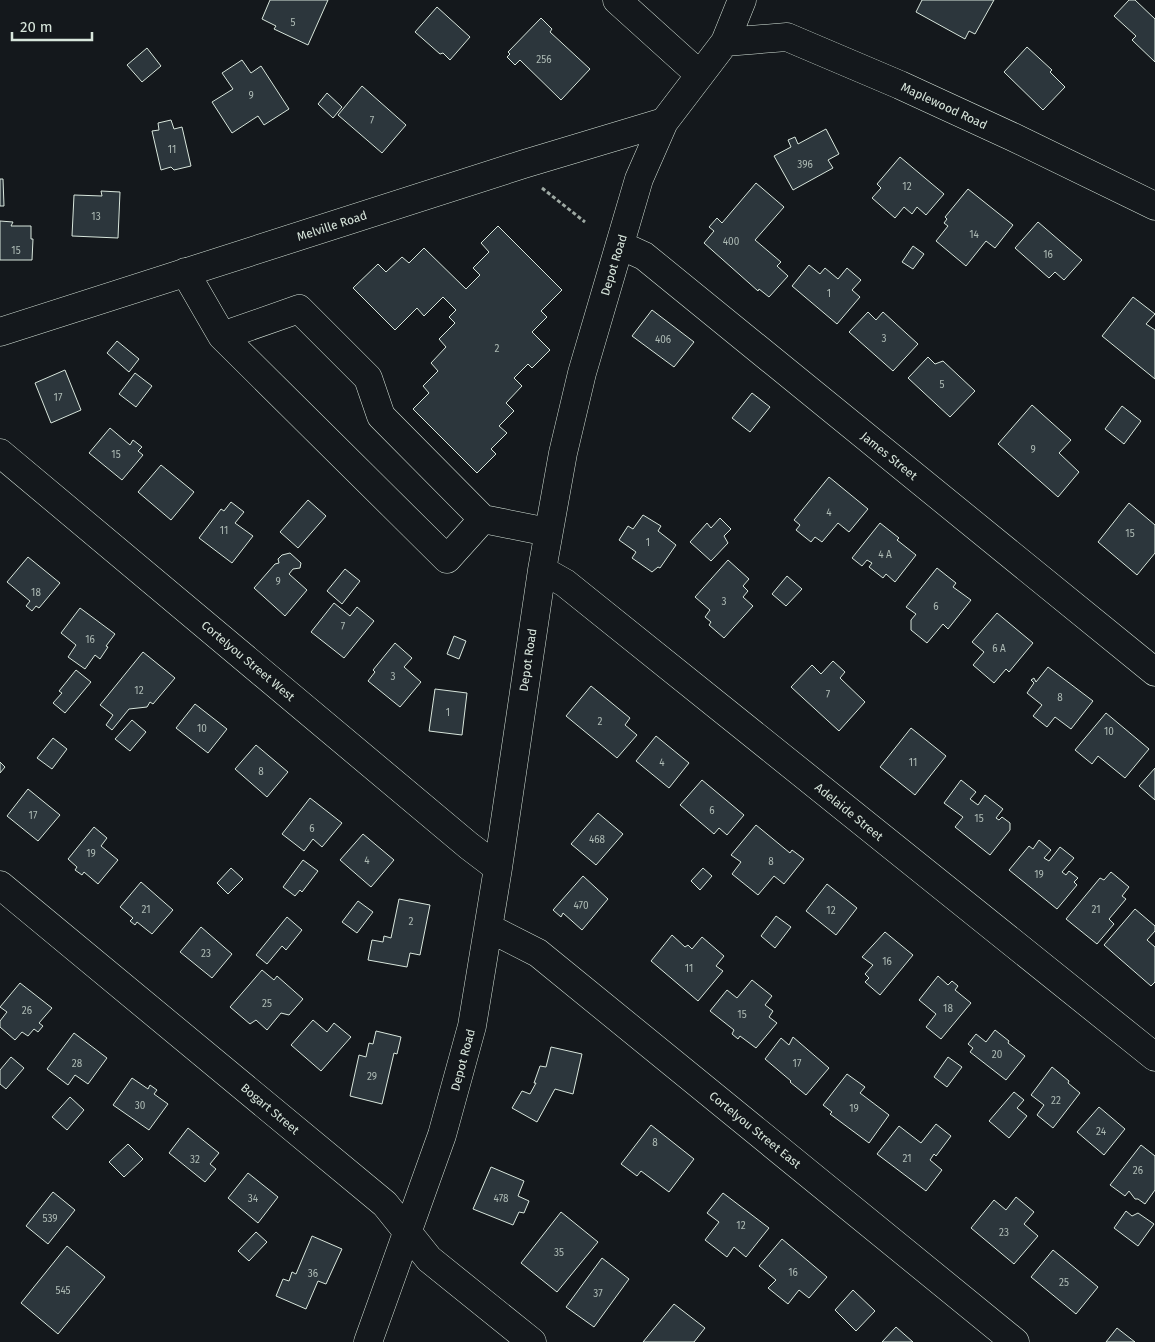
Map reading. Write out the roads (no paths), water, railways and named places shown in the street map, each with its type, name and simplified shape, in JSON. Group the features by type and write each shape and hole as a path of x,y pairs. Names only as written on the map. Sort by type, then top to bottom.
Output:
{"street":[{"path":"617,0 700,75"},
{"name":"Depot Road","path":"368,1342 442,1135 472,1026 498,868 548,532 563,453 582,372 639,179 664,122 725,42 742,0"},
{"name":"Maplewood Road","path":"725,42 788,37 900,85 1155,206"},
{"name":"Melville Road","path":"0,332 524,164 664,122"},
{"name":"James Street","path":"620,245 644,256 1155,672"},
{"path":"185,272 222,336 447,559 484,518"},
{"path":"222,336 300,309 368,378 381,416 484,518 548,532"},
{"name":"Cortelyou Street West","path":"0,453 469,846 498,868"},
{"name":"Adelaide Street","path":"542,570 572,590 1155,1057"},
{"name":"Bogart Street","path":"0,885 385,1204 429,1259 532,1342"},
{"name":"Cortelyou Street East","path":"488,928 538,953 1016,1342"}]}
